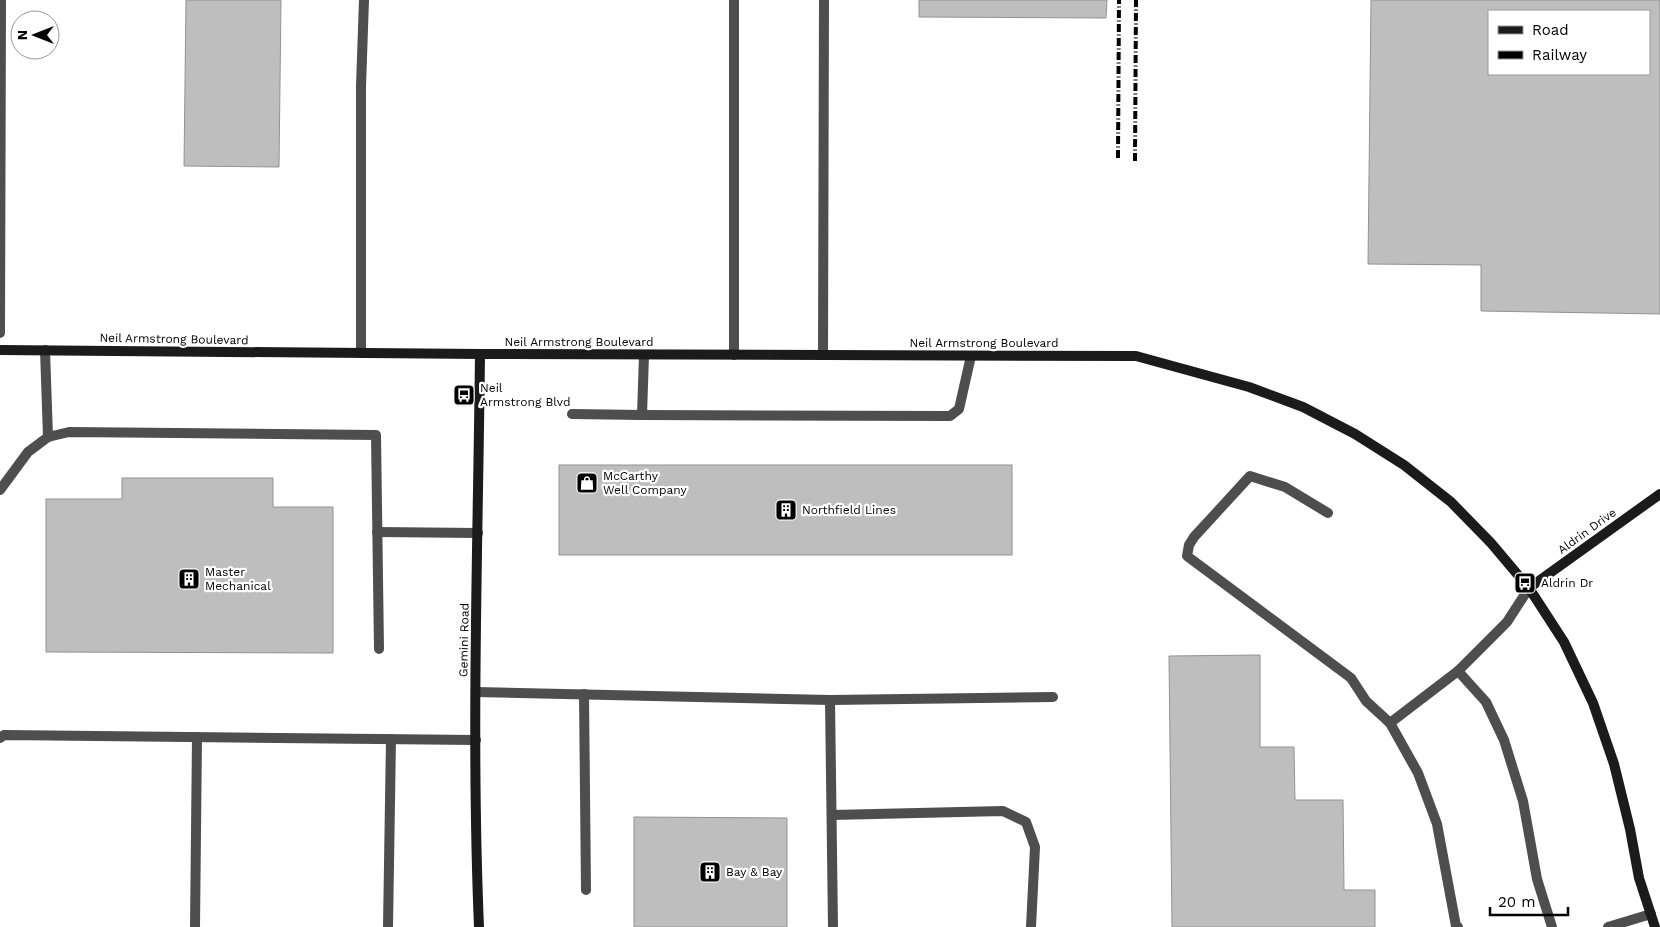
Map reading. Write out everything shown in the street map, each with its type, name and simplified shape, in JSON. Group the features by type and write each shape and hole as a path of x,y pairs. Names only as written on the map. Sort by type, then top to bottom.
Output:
{"street":[{"name":"Neil Armstrong Boulevard","path":"0,350 644,355 1136,356 1249,387 1303,407 1355,434 1404,465 1450,502 1492,543 1529,588 1564,642 1593,703 1614,764 1630,829 1639,878 1655,927"},
{"name":"Gemini Road","path":"479,927 476,692 480,354"},
{"name":"Aldrin Drive","path":"1529,588 1660,494"}],"lane":[{"path":"0,0 0,333"},
{"path":"361,353 361,86 364,0"},
{"path":"734,0 734,355"},
{"path":"823,355 824,0"},
{"path":"45,350 48,436"},
{"path":"642,415 644,355"},
{"path":"572,414 950,416 959,409 971,356"},
{"path":"0,490 28,452 48,436 68,432 376,435 379,649"},
{"path":"1328,513 1285,487 1250,476 1194,537 1189,545 1188,556 1351,678 1366,701 1390,723 1418,773 1437,824 1456,926 1458,927"},
{"path":"377,532 478,533"},
{"path":"1390,723 1458,671 1507,622 1529,588"},
{"path":"1458,671 1486,702 1504,740 1523,801 1537,879 1552,927"},
{"path":"476,692 830,700 1052,697"},
{"path":"584,694 586,890"},
{"path":"830,700 833,927"},
{"path":"0,738 4,735 476,740"},
{"path":"195,927 197,737"},
{"path":"388,927 391,739"},
{"path":"832,815 1003,811 1026,822 1035,847 1031,927"},
{"path":"1608,927 1651,914"}],"building":[{"path":"186,0 281,0 279,167 184,166"},
{"path":"919,0 1107,0 1106,18 919,17"},
{"path":"1371,0 1660,0 1660,314 1481,311 1481,265 1368,264"},
{"name":"Northfield Lines","path":"559,465 1012,465 1012,555 559,555"},
{"name":"Master Mechanical","path":"122,478 273,478 273,507 333,507 333,653 46,652 46,499 122,499"},
{"path":"1260,655 1260,747 1294,747 1295,800 1343,800 1344,890 1375,890 1375,927 1172,927 1169,656"},
{"name":"Bay & Bay","path":"634,817 787,818 787,927 634,927"}],"railway":[{"path":"1118,158 1119,0"},
{"path":"1135,161 1136,0"}],"place":[{"name":"Neil Armstrong Blvd","path":"464,395"},
{"name":"McCarthy Well Company","path":"587,483"},
{"name":"Northfield Lines","path":"786,510"},
{"name":"Master Mechanical","path":"189,579"},
{"name":"Aldrin Dr","path":"1525,583"},
{"name":"Bay & Bay","path":"710,872"}]}
